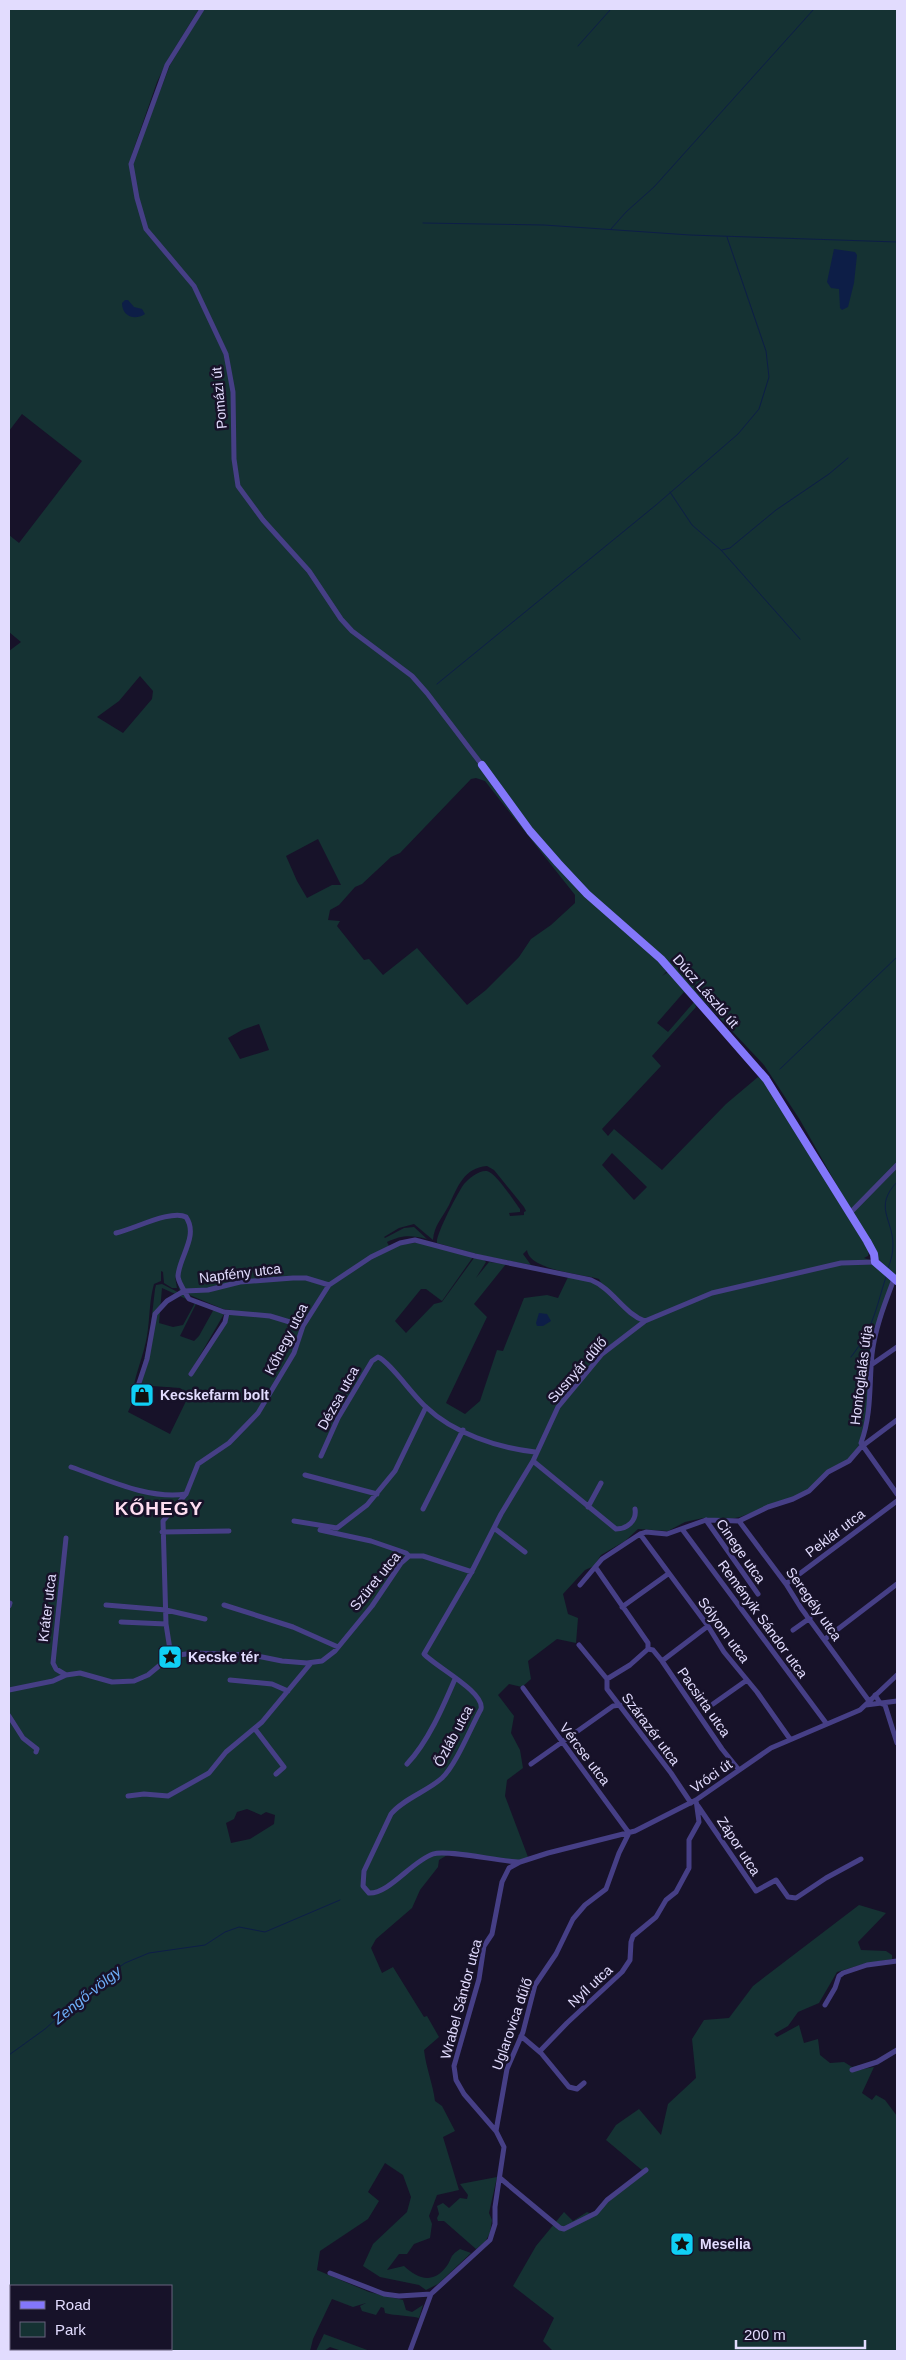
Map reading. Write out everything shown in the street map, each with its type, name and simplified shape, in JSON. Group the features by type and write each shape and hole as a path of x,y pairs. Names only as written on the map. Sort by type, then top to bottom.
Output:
{"street":[{"name":"Pomázi út","path":"202,9 167,65 131,164 137,198 145,225 163,251 194,286 226,354 233,392 234,474 244,497 309,571 332,608 352,631 412,676 482,765"},
{"name":"Dúcz László út","path":"482,765 558,863 587,894 661,959 766,1079 874,1254 875,1262"},
{"path":"849,1214 897,1165"},
{"name":"Napfény utca","path":"116,1232 138,1227 170,1215 178,1214 186,1217 190,1226 189,1236 178,1276 184,1291 208,1290 240,1282 293,1278 306,1278 329,1284"},
{"name":"Kőhegy utca","path":"171,1656 166,1624 162,1532 166,1516 186,1494 198,1464 229,1443 258,1413 294,1353 303,1326 329,1284 371,1257 400,1243 416,1240 475,1256 591,1280 605,1287 634,1316 645,1321"},
{"path":"875,1262 891,1277"},
{"name":"Susnyár dűlő","path":"424,1654 533,1461 535,1452 558,1407 602,1354 645,1321 712,1293 841,1263 875,1262"},
{"name":"Honfoglalás útja","path":"640,1534 646,1532 667,1534 706,1520 739,1521 810,1491 828,1472 849,1461 863,1446 861,1442 870,1405 871,1365 879,1319 891,1277"},
{"path":"136,1392 146,1359 155,1314 167,1301 184,1291 189,1299 227,1313 270,1316 303,1326"},
{"path":"191,1374 223,1326 227,1313"},
{"path":"871,1365 897,1347"},
{"name":"Dézsa utca","path":"321,1456 338,1418 376,1357 381,1358 426,1407"},
{"path":"320,1530 337,1528 367,1505 377,1494 395,1471 426,1407 446,1422 463,1430 507,1447 535,1452"},
{"path":"897,1420 863,1446 897,1494"},
{"path":"423,1509 463,1430"},
{"path":"864,1434 874,1437"},
{"path":"533,1461 618,1530 634,1521 635,1510"},
{"path":"71,1467 149,1492 171,1496 186,1494"},
{"path":"305,1475 377,1494"},
{"path":"588,1507 600,1483"},
{"name":"Peklár utca","path":"786,1584 897,1501"},
{"name":"Cinege utca","path":"706,1520 758,1594"},
{"path":"294,1521 371,1541 406,1553 409,1556"},
{"name":"Seregély utca","path":"739,1521 825,1639 867,1703"},
{"path":"494,1528 525,1552"},
{"name":"Reményik Sándor utca","path":"682,1529 826,1723"},
{"path":"162,1532 229,1531"},
{"path":"580,1585 602,1559 640,1534"},
{"name":"Sólyom utca","path":"640,1534 708,1626 724,1652 790,1739"},
{"name":"Kráter utca","path":"66,1538 53,1663 56,1669 66,1675"},
{"name":"Szüret utca","path":"128,1796 144,1794 168,1796 209,1773 226,1752 256,1729 309,1663 326,1659 338,1647 409,1556 423,1556 472,1572"},
{"path":"596,1568 648,1643 648,1649 630,1665 607,1679"},
{"path":"622,1606 668,1574"},
{"path":"825,1639 897,1584"},
{"path":"106,1605 166,1610 205,1619"},
{"path":"224,1605 293,1627 338,1647"},
{"path":"794,1630 810,1618"},
{"path":"121,1622 166,1624"},
{"path":"662,1662 708,1626"},
{"name":"Szárazér utca","path":"579,1645 607,1679 607,1689 695,1803"},
{"name":"Pacsirta utca","path":"648,1649 652,1650 662,1662 739,1770"},
{"path":"9,1690 53,1681 66,1675 88,1674 112,1682 127,1682 148,1675 171,1656 194,1653 252,1655 282,1661 309,1663"},
{"name":"Őzláb utca","path":"424,1654 479,1697 481,1709 445,1775 414,1798 396,1808 391,1814 364,1871 363,1888 369,1893 380,1892 411,1867 436,1853 520,1862"},
{"name":"Vróci út","path":"520,1862 572,1846 629,1833 695,1803 771,1748 860,1710 897,1675"},
{"path":"407,1764 413,1760 428,1736 455,1679"},
{"path":"230,1680 272,1684 288,1691"},
{"path":"713,1704 747,1680"},
{"name":"Vércse utca","path":"523,1688 629,1833"},
{"path":"875,1695 880,1703 886,1705 897,1743"},
{"path":"867,1703 897,1701"},
{"path":"531,1764 613,1706 620,1705"},
{"path":"9,1716 22,1738 37,1749 36,1752"},
{"path":"256,1729 284,1767 276,1774"},
{"name":"Zápor utca","path":"695,1803 756,1891 776,1880 788,1897 796,1898 826,1878 861,1859"},
{"name":"Nyíl utca","path":"540,2051 622,1972 630,1960 633,1936 656,1916 666,1900 676,1892 688,1868 688,1846 699,1822 695,1803"},
{"name":"Uglarovica dűlő","path":"496,2131 507,2069 521,2036 535,1985 556,1954 573,1919 585,1905 606,1889 619,1853 629,1833"},
{"name":"Wrabel Sándor utca","path":"431,2294 486,2245 495,2224 495,2207 504,2147 496,2131 464,2094 456,2080 454,2059 479,1979 484,1946 492,1934 502,1882 509,1868 520,1862"},
{"path":"825,2005 835,1988 839,1976 867,1965 897,1961"},
{"path":"521,2036 540,2051 569,2087 577,2089 584,2083"},
{"path":"852,2070 877,2062 897,2050"},
{"path":"500,2178 560,2228 564,2229 596,2213 607,2200 646,2170"},
{"path":"330,2273 384,2294 399,2296 431,2294 410,2351"}],"green space":[{"path":"9,9 199,9 168,59 157,82 132,154 135,156 170,65 204,9 897,9 897,1277 879,1260 800,1120 764,1065 662,957 668,970 662,976 668,972 694,1000 696,1007 652,1056 661,1066 602,1129 608,1136 614,1129 662,1170 726,1104 758,1077 764,1081 869,1251 868,1256 864,1258 879,1263 895,1277 872,1351 871,1393 861,1442 849,1461 828,1472 809,1491 740,1517 725,1520 703,1518 685,1522 668,1531 638,1529 625,1541 601,1555 594,1566 585,1570 563,1594 568,1614 578,1618 576,1643 557,1639 528,1661 531,1679 522,1687 509,1684 498,1695 514,1716 511,1733 520,1750 523,1768 507,1780 505,1796 528,1857 520,1862 449,1854 439,1860 438,1867 420,1890 412,1908 376,1939 371,1948 382,1973 393,1967 424,2017 427,2016 439,2037 424,2050 435,2101 442,2106 455,2131 443,2137 459,2190 437,2195 429,2216 432,2224 430,2238 414,2244 407,2254 399,2254 387,2270 404,2266 414,2274 430,2278 441,2273 452,2256 460,2249 471,2253 438,2284 426,2290 419,2285 380,2277 363,2266 373,2244 407,2212 411,2197 403,2175 385,2163 368,2192 379,2201 368,2219 320,2251 317,2270 369,2292 403,2300 406,2310 412,2312 423,2305 419,2318 385,2313 384,2308 381,2307 376,2315 362,2311 360,2306 366,2303 353,2307 332,2299 313,2339 310,2351 9,2351 9,651 21,642 9,632 9,535 19,543 82,461 22,414 9,431","holes":["140,676 153,691 152,699 123,733 97,717 119,701","476,778 485,781 575,895 575,903 551,925 531,939 519,957 486,990 467,1005 417,948 383,975 369,959 364,960 337,926 340,921 328,920 330,910 339,905 355,887 362,884 391,857 400,853 471,779","318,839 341,885 332,885 307,898 286,856","684,992 694,1002 668,1032 657,1023","259,1024 269,1050 240,1059 228,1038 242,1030","612,1153 647,1187 634,1200 602,1165","487,1166 494,1170 526,1211 524,1215 510,1216 509,1213 520,1212 520,1209 491,1173 487,1171 481,1172 474,1175 464,1184 443,1223 437,1243 480,1255 531,1265 523,1254 527,1250 530,1257 546,1267 599,1279 604,1288 591,1280 569,1275 558,1298 547,1295 524,1298 503,1351 497,1350 480,1401 465,1414 446,1403 487,1317 474,1304 506,1264 489,1262 476,1278 486,1262 474,1258 442,1302 434,1304 406,1333 395,1321 421,1289 426,1289 442,1301 473,1257 422,1242 389,1246 387,1242 402,1237 411,1236 427,1239 414,1227 404,1228 384,1237 399,1228 414,1224 433,1240 437,1225 459,1185 467,1174","161,1271 163,1272 164,1283 172,1288 177,1288 175,1276 180,1291 223,1309 231,1310 188,1376 224,1314 214,1309 199,1336 194,1341 180,1336 197,1302 162,1284 156,1285 150,1333 138,1385 180,1388 189,1395 170,1434 128,1412 137,1392 133,1390 147,1336 154,1284 161,1281","162,1288 195,1303 183,1325 173,1327 159,1323","247,1809 261,1815 266,1812 275,1815 274,1824 250,1839 231,1843 226,1823 234,1819 237,1812"]},
{"path":"859,1905 886,1913 858,1942 861,1950 886,1951 892,1955 892,1959 864,1964 837,1972 819,2003 798,2012 788,2026 774,2034 777,2037 799,2025 804,2043 818,2039 820,2055 830,2063 844,2062 852,2067 860,2065 858,2070 874,2067 862,2093 872,2100 876,2095 885,2100 897,2116 897,2351 553,2351 543,2341 554,2318 513,2286 536,2246 564,2212 573,2221 587,2212 594,2215 643,2171 606,2140 616,2125 639,2109 661,2135 668,2104 696,2078 692,2039 704,2020 729,2018 753,1986"},
{"path":"497,2177 489,2213 492,2220 490,2233 485,2242 476,2249 444,2221 438,2221 437,2206 443,2203 449,2208 460,2198 467,2199 468,2195 460,2184"},
{"path":"324,2334 370,2351 342,2351 330,2347 324,2351 316,2351"}],"water":[{"path":"834,249 855,252 857,255 854,283 848,307 842,310 840,308 839,289 831,288 827,282"},
{"path":"128,300 134,307 142,309 145,314 133,317 126,314 122,303"},
{"path":"539,1313 547,1314 551,1321 543,1326 537,1326"}],"waterway":[{"path":"578,46 611,9"},
{"path":"611,229 626,212 654,187 814,9"},
{"path":"423,223 544,225 690,235 897,242"},
{"path":"437,684 656,505 738,434 759,409 769,377 766,351 727,237"},
{"path":"722,550 730,548 776,510 829,474 848,458"},
{"path":"670,492 692,525 721,550 800,639"},
{"path":"780,1069 897,957"},
{"path":"888,1268 892,1257 893,1245 885,1206 886,1199 897,1182"},
{"path":"851,1357 865,1337 886,1277"},
{"name":"Zengő-völgy","path":"9,2055 45,2029 94,1985 125,1963 149,1953 205,1945 225,1932 239,1927 265,1932 340,1900"}],"place":[{"name":"Kecskefarm bolt","path":"142,1395"},
{"name":"Kecske tér","path":"170,1657"},
{"name":"Meselia","path":"682,2244"}],"district":[{"name":"KŐHEGY","path":"159,1508"}]}
